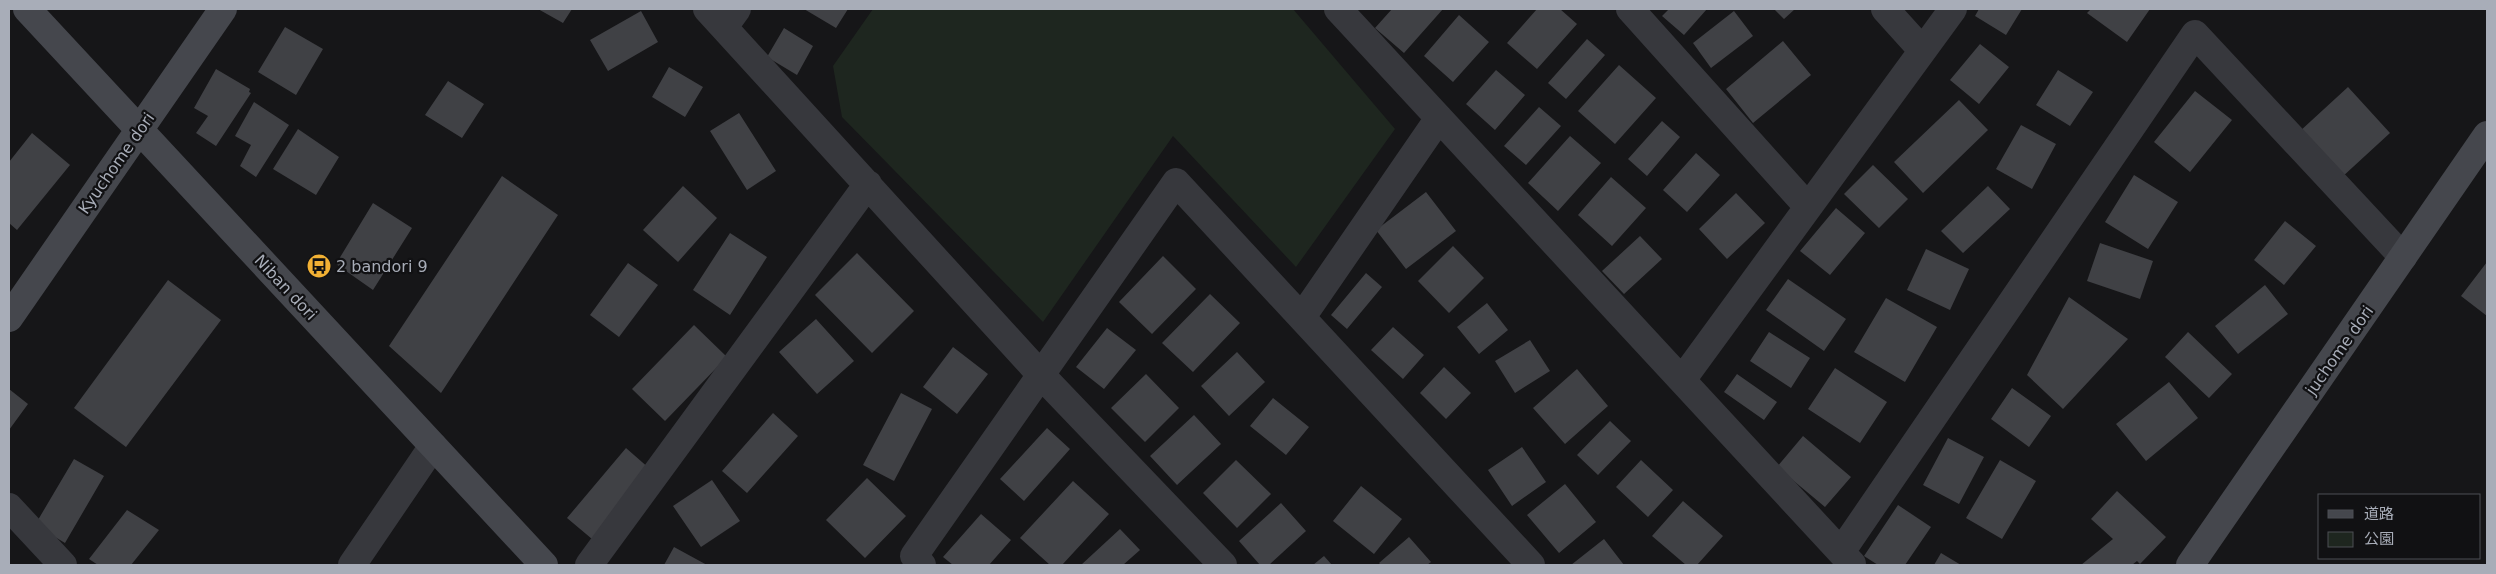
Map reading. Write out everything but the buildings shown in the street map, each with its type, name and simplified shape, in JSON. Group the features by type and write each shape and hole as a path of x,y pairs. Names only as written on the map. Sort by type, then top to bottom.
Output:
{"street":[{"name":"Niban dori","path":"27,9 544,565"},
{"name":"Kyuchome dori","path":"9,318 223,9"},
{"path":"1338,9 1847,559 2195,34 2403,257"},
{"path":"1630,9 1808,207"},
{"path":"1885,9 1922,50"},
{"path":"1682,380 1953,9"},
{"path":"723,15 868,184 1041,375 1223,565"},
{"path":"1302,317 1439,118"},
{"name":"juchome dori","path":"2190,565 2487,135"},
{"path":"922,565 914,556 1176,182 1532,565"},
{"path":"589,565 868,184"},
{"path":"352,565 434,446"},
{"path":"9,507 63,565"}],"green space":[{"path":"873,9 1293,9 1395,129 1296,267 1173,136 1043,322 842,117 833,66"}],"place":[{"name":"2 bandori 9","path":"319,266"}]}
